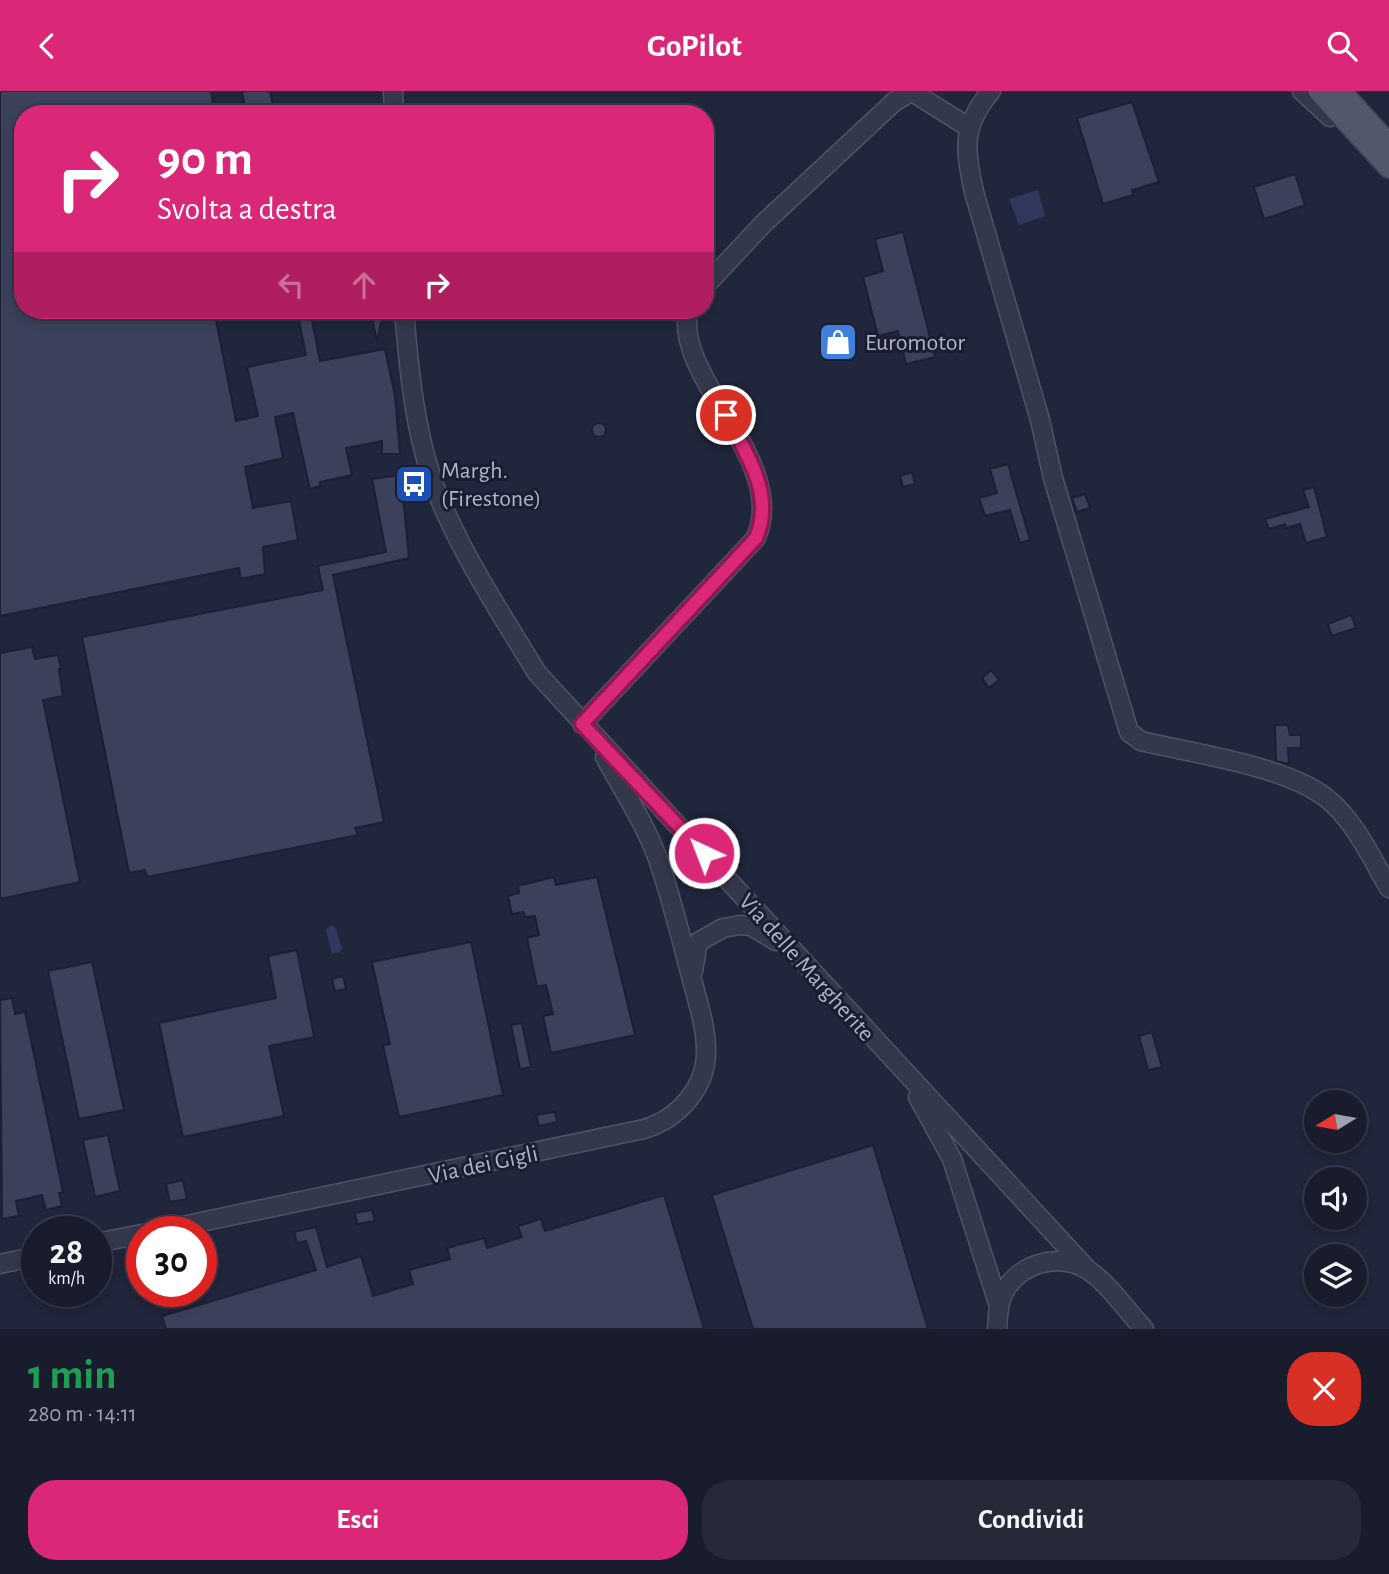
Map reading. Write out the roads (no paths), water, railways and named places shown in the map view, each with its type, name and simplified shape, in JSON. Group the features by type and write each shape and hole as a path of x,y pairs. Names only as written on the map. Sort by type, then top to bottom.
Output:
{"main road":[{"path":"1319,91 1389,167"},
{"path":"1340,91 1389,145"}],"street":[{"path":"714,276 763,224 894,102 910,91 933,102 968,127"},
{"path":"991,91 968,127 966,154 974,192 1040,420 1053,478 1129,732 1141,741 1283,776 1307,786 1341,812 1389,888"},
{"path":"1302,91 1389,179"},
{"name":"Via delle Margherite","path":"405,319 409,373 437,492 469,562 537,673 894,1062 1144,1329"},
{"path":"587,730 756,538 763,522 764,506 760,485 703,372 688,328 688,319"},
{"name":"Via dei Gigli","path":"217,1219 656,1125 687,1102 697,1086 706,1050 694,988 658,861 643,825 587,730"},
{"name":"Via dei Gigli","path":"694,988 693,959 698,942 709,933 723,928 751,926 789,947"},
{"path":"894,1062 952,1159 998,1316 1008,1329"},
{"path":"0,1264 21,1259"},
{"name":"Via delle Margherite","path":"998,1316 1003,1293 1018,1274 1034,1266 1051,1260 1071,1262 1089,1271"}],"water":[{"path":"1038,190 1045,216 1019,225 1009,199"},
{"path":"331,925 335,927 342,948 340,952 332,954 326,930"}],"place":[{"name":"Euromotor","path":"838,342"},
{"name":"Margh. (Firestone)","path":"414,484"}]}
